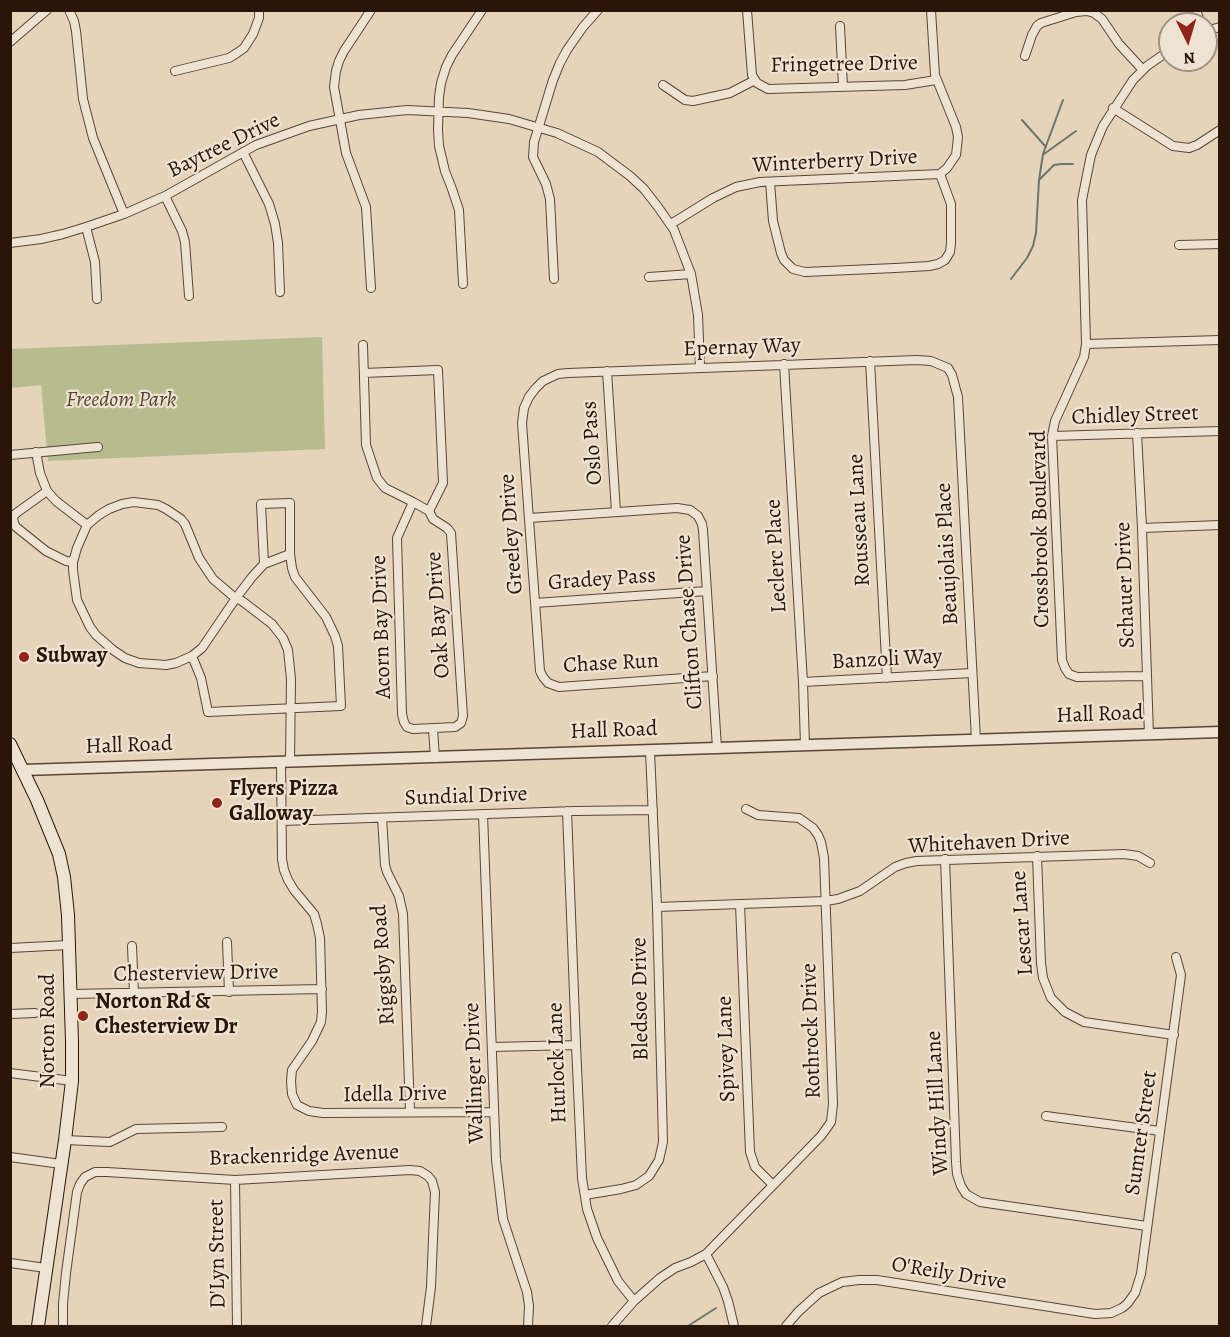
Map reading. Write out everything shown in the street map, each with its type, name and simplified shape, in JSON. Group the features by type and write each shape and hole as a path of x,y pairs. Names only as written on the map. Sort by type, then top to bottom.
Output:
{"main road":[{"name":"Norton Road","path":"10,744 17,770 59,854 65,890 69,945 72,1081 38,1326"}],"street":[{"path":"10,42 47,10"},
{"path":"69,10 76,31 85,109 93,138 124,214"},
{"path":"175,71 229,58 244,48 254,34 259,10"},
{"path":"371,10 344,51 336,71 334,87 346,153 366,207 371,288"},
{"path":"463,284 459,210 441,159 439,111 441,83 446,67 482,10"},
{"path":"554,279 550,194 533,157 534,142 560,63 583,27 598,10"},
{"path":"663,85 685,100 693,101 730,93 754,80 751,69 747,10"},
{"path":"770,182 773,221 781,253 793,269 805,272 929,266 945,260 950,252 951,243 951,204 940,174 956,155 958,136 936,80 931,10"},
{"path":"1025,56 1032,35 1041,23 1076,12 1088,11 1102,20 1119,44 1143,70"},
{"path":"840,26 843,87"},
{"name":"Crossbrook Boulevard","path":"1147,676 1077,677 1069,674 1065,668 1062,660 1052,436 1055,421 1084,357 1086,344 1083,191 1090,155 1102,126 1113,108 1143,70 1158,59"},
{"name":"Fringetree Drive","path":"754,80 768,89 905,85 936,80"},
{"path":"1113,108 1173,146 1189,148 1220,130"},
{"name":"Baytree Drive","path":"10,243 41,239 124,214 165,196 243,152 309,126 359,115 398,111 468,113 509,119 557,133 584,144 611,161 644,189 671,224 691,274 699,320 700,368"},
{"path":"243,152 269,204 275,224 280,292"},
{"name":"Winterberry Drive","path":"671,224 713,198 736,187 760,182 940,174"},
{"path":"165,196 185,242 189,296"},
{"path":"86,227 95,262 97,300"},
{"path":"1179,245 1220,244"},
{"path":"649,277 691,274"},
{"path":"1086,344 1220,340"},
{"name":"Oak Bay Drive","path":"363,345 366,445 377,478 385,488 429,511 433,519 447,528 451,534 463,716 461,723 455,728 433,729"},
{"name":"Epernay Way","path":"538,385 558,374 607,371 917,360 939,363 948,368"},
{"name":"Rousseau Lane","path":"870,361 887,678"},
{"name":"Leclerc Place","path":"784,364 805,746"},
{"name":"Beaujolais Place","path":"948,368 958,397 975,740"},
{"path":"364,373 438,370 442,483 429,511"},
{"name":"Oslo Pass","path":"607,371 616,512"},
{"name":"Greeley Drive","path":"538,385 529,397 523,415 540,670 548,683"},
{"name":"Chidley Street","path":"1052,436 1220,431"},
{"name":"Schauer Drive","path":"1137,434 1149,735"},
{"path":"10,455 98,447"},
{"path":"36,452 40,473 47,491 87,525"},
{"path":"47,491 15,514 14,523 46,551 73,562"},
{"path":"290,554 264,564 236,598 202,648 192,656 176,663 156,665 139,663 113,650 90,627 77,600 74,585 73,562 87,525 99,515 122,504 134,502 158,505 175,514 185,524 199,558 213,579 236,598 272,624 283,638 288,650 290,666 290,708 285,762 282,859 288,880 314,914 320,938 322,989"},
{"name":"Acorn Bay Drive","path":"413,502 397,538 402,714 409,729 433,729"},
{"path":"192,656 201,678 208,712 341,706 338,646 335,636 326,617 295,577 290,554 290,503 261,504 264,564"},
{"name":"Clifton Chase Drive","path":"616,512 677,508 690,510 698,516 702,524 717,748"},
{"path":"529,518 616,512"},
{"path":"1142,528 1220,525"},
{"name":"Gradey Pass","path":"535,603 707,591"},
{"name":"Banzoli Way","path":"803,682 972,673"},
{"name":"Chase Run","path":"548,683 565,687 713,676"},
{"path":"433,729 435,758"},
{"name":"Hall Road","path":"17,770 1220,732"},
{"name":"Bledsoe Drive","path":"585,1195 636,1185 649,1176 659,1160 663,1142 657,907 650,751"},
{"name":"Rothrock Drive","path":"706,1254 821,1136 831,1122 832,1113 823,851 813,828 799,818 758,815 746,808"},
{"name":"Sundial Drive","path":"282,821 652,810"},
{"name":"Hurlock Lane","path":"567,811 580,1155 585,1195 587,1209 597,1238 615,1275 633,1301"},
{"name":"Wallinger Drive","path":"483,814 496,1160 503,1219 527,1292 528,1326"},
{"name":"Riggsby Road","path":"382,818 385,865 399,896 403,914 410,1112"},
{"name":"Whitehaven Drive","path":"657,907 838,899 860,891 895,867 906,863 945,859 1124,854 1138,856 1150,863"},
{"name":"Lescar Lane","path":"1037,856 1041,963 1043,978 1051,998 1065,1012 1084,1023 1174,1035"},
{"name":"Windy Hill Lane","path":"945,859 956,1161 961,1186 966,1194 980,1202 1147,1226"},
{"name":"Spivey Lane","path":"740,904 750,1152 755,1167 773,1185"},
{"path":"227,942 229,992"},
{"path":"10,948 69,945"},
{"path":"132,946 134,994"},
{"name":"Sumter Street","path":"1122,1308 1132,1299 1139,1284 1181,975 1176,957"},
{"name":"Idella Drive","path":"322,989 321,1022 312,1041 292,1070 292,1094 297,1105 309,1111 323,1113 494,1112"},
{"name":"Chesterview Drive","path":"71,994 322,989"},
{"path":"10,1014 35,1013"},
{"path":"492,1047 576,1045"},
{"path":"10,1073 72,1081"},
{"path":"1046,1116 1160,1131"},
{"path":"65,1140 110,1142 136,1129 222,1127"},
{"path":"10,1157 61,1164"},
{"name":"Brackenridge Avenue","path":"63,1326 66,1273 76,1202 80,1184 85,1177 95,1172 235,1180 415,1170 424,1173 432,1181 435,1199 431,1287 426,1326"},
{"name":"D'Lyn Street","path":"235,1180 237,1326"},
{"path":"612,1326 647,1288 668,1272 706,1254 726,1294 734,1326"},
{"path":"10,1263 46,1268"},
{"name":"O'Reily Drive","path":"786,1326 804,1305 819,1293 842,1282 860,1280 877,1280 1095,1314 1111,1313 1122,1308"}],"green space":[{"name":"Freedom Park","path":"322,337 325,449 48,461 41,385 11,388 10,349"}],"waterway":[{"path":"1011,279 1033,246 1043,154 1063,100"},
{"path":"1022,120 1046,147"},
{"path":"1044,154 1076,131"},
{"path":"1039,180 1054,165 1073,164"},
{"path":"688,1326 716,1308"}],"place":[{"name":"Subway","path":"24,657"},
{"name":"Flyers Pizza Galloway","path":"217,803"},
{"name":"Norton Rd & Chesterview Dr","path":"83,1016"}]}
